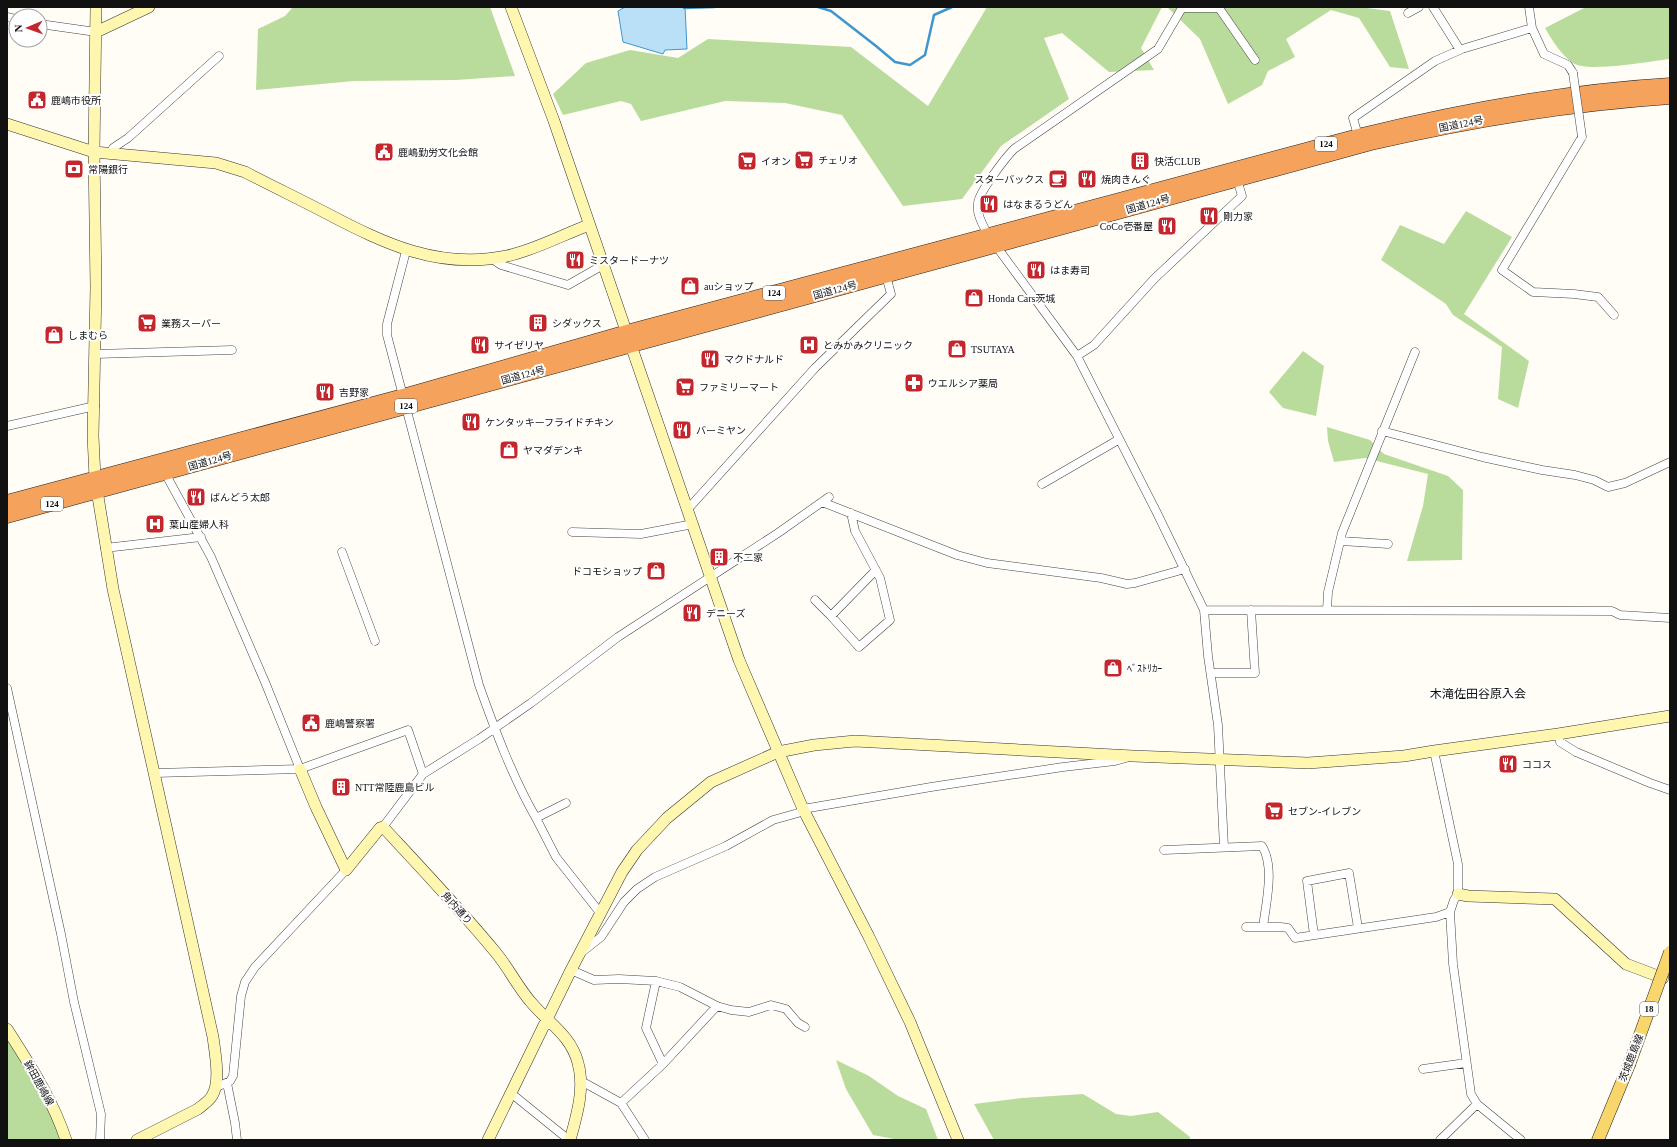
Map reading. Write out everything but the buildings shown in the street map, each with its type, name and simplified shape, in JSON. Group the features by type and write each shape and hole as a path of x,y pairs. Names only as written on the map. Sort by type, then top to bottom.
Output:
{"highway":[{"name":"国道124号","path":"7,516 96,485 404,401 632,346 884,270 1359,141 1416,121 1535,100 1670,85"},
{"name":"国道124号","path":"1359,141 1528,112 1596,103 1670,97"},
{"name":"国道124号","path":"7,502 165,473 627,332 884,270"}],"main road":[{"name":"茨城鹿島線","path":"1598,1140 1629,1065 1670,952"}],"street":[{"path":"96,7 94,152 96,354 93,436 96,485 113,589 214,1037 217,1076 213,1095 198,1109 137,1140"},
{"path":"48,25 96,32 149,7"},
{"path":"512,7 554,121 739,660 803,809 907,1014 958,1140"},
{"path":"1408,13 1419,7"},
{"path":"1433,7 1460,50"},
{"path":"1529,7 1532,28 1544,54 1568,65 1573,73 1582,137 1502,270 1533,292 1598,297 1614,315"},
{"path":"1224,847 1221,760 1217,709 1211,673 1204,610 1185,569 1118,440 1077,356 992,240 980,217 978,202 1001,163 1020,144 1158,49 1182,8 1219,8 1255,60"},
{"path":"1359,141 1353,118 1435,61 1460,50 1532,28"},
{"path":"114,148 128,138 219,56"},
{"path":"7,124 30,133 94,152 201,161 229,167 251,175 364,233 406,251 445,259 460,260 491,258 522,252 589,225"},
{"path":"1077,356 1094,345 1154,279 1242,196 1236,174"},
{"path":"406,251 387,324 387,335 479,685 494,729 527,802 556,858 601,914"},
{"path":"491,258 501,265 568,285 603,265"},
{"path":"688,509 815,368 891,294 884,270"},
{"path":"96,354 232,350"},
{"path":"1327,610 1328,592 1341,541 1382,430 1415,352"},
{"path":"7,426 95,406"},
{"path":"1382,430 1482,457 1542,470 1575,475 1594,480 1608,487 1625,483 1670,462"},
{"path":"1042,484 1118,440"},
{"path":"165,473 201,537 211,558 265,682 316,807 346,870"},
{"path":"215,1088 230,1081 233,1076 241,996 245,982 255,967 346,870 380,828 383,828 423,774 494,729 618,637 711,577 829,497"},
{"path":"822,502 957,555 987,562 1101,578 1127,584 1185,569"},
{"path":"814,600 831,616 858,647 890,620 880,578 855,531 851,513"},
{"path":"572,532 641,534 693,524"},
{"path":"106,548 201,537"},
{"path":"1341,541 1388,544"},
{"path":"342,552 375,641"},
{"path":"831,616 876,570"},
{"path":"1204,610 1612,611 1620,615 1670,618"},
{"path":"1211,673 1255,673 1251,610"},
{"path":"7,688 61,934 74,1002 101,1114 100,1140"},
{"path":"488,1140 512,1094 571,970 622,872 637,850 667,818 711,782 778,752 814,745 855,741 1133,756 1308,763 1404,756 1670,716"},
{"path":"154,773 300,769 408,730 423,774"},
{"path":"1558,734 1560,742 1576,752 1670,790"},
{"path":"1434,751 1458,864 1458,894 1454,900 1450,912 1453,964 1471,1094 1477,1104 1521,1140"},
{"path":"580,954 601,937 624,902 637,889 655,877 726,846 773,820 803,809 931,787 1063,767 1115,761 1133,756"},
{"path":"536,818 566,803"},
{"name":"角内通り","path":"383,828 459,910 498,956 530,1002 570,1043 578,1062 581,1081 578,1112 570,1140"},
{"path":"1164,850 1262,846 1266,852 1269,878 1263,927"},
{"path":"1314,935 1307,881 1350,873 1358,928"},
{"path":"1458,894 1468,896 1556,899 1626,964 1666,979"},
{"path":"1246,927 1288,928 1295,938 1436,917 1450,912"},
{"path":"571,970 594,980 619,979 656,981 680,986 717,1006 749,1012 771,1005 786,1009 798,1023 805,1027"},
{"path":"656,981 646,1028 663,1064"},
{"path":"621,1103 663,1064 717,1006"},
{"name":"鉾田鹿嶋線","path":"7,1029 36,1074 60,1122 66,1140"},
{"path":"1423,1069 1466,1063"},
{"path":"581,1081 621,1103 645,1140"},
{"path":"227,1083 237,1140"},
{"path":"512,1094 570,1140"},
{"path":"1440,1140 1477,1104"}],"green space":[{"path":"293,7 490,7 515,76 456,80 354,81 256,90 258,29 285,16"},
{"path":"987,7 1162,7 1141,48 1154,70 1109,72 1062,33 1044,38 1069,99 1001,146 962,199 903,206 842,115 785,103 725,101 641,121 631,104 621,101 563,115 553,94 586,63 630,50 678,58 708,39 851,47 928,106"},
{"path":"1167,7 1366,7 1390,11 1409,69 1390,67 1359,18 1331,10 1286,39 1295,57 1268,71 1262,85 1228,104 1200,39"},
{"path":"1586,7 1670,7 1670,59 1605,67 1580,66 1573,63 1561,52 1545,28"},
{"path":"1466,211 1512,237 1464,314 1529,361 1518,408 1498,399 1502,347 1453,315 1446,304 1381,260 1400,225 1444,244"},
{"path":"1303,351 1324,366 1316,416 1283,408 1269,392"},
{"path":"1327,427 1370,440 1384,454 1448,476 1463,490 1462,560 1407,561 1423,506 1428,474 1365,458 1334,462 1328,441"},
{"path":"7,1038 44,1100 61,1140 7,1140"},
{"path":"836,1060 869,1076 898,1096 926,1109 938,1140 899,1140 873,1135 846,1089"},
{"path":"1083,1094 1116,1114 1131,1116 1158,1112 1190,1137 1190,1140 994,1140 974,1104 1022,1098"}],"water":[{"path":"625,7 685,7 687,49 665,50 663,54 623,42 618,11"}],"waterway":[{"path":"684,8 714,7"},
{"path":"818,7 831,11 895,62 910,65 925,55 934,15 952,7"}],"place":[{"name":"鹿嶋市役所","path":"37,100"},
{"name":"鹿嶋勤労文化会館","path":"384,152"},
{"name":"チェリオ","path":"804,160"},
{"name":"イオン","path":"747,161"},
{"name":"快活CLUB","path":"1140,161"},
{"name":"常陽銀行","path":"74,169"},
{"name":"スターバックス","path":"1058,179"},
{"name":"焼肉きんぐ","path":"1087,179"},
{"name":"はなまるうどん","path":"989,204"},
{"name":"剛力家","path":"1209,216"},
{"name":"CoCo壱番屋","path":"1167,226"},
{"name":"ミスタードーナツ","path":"575,260"},
{"name":"はま寿司","path":"1036,270"},
{"name":"auショップ","path":"690,286"},
{"name":"Honda Cars茨城","path":"974,298"},
{"name":"業務スーパー","path":"147,323"},
{"name":"シダックス","path":"538,323"},
{"name":"しまむら","path":"54,335"},
{"name":"サイゼリヤ","path":"480,345"},
{"name":"とみかみクリニック","path":"809,345"},
{"name":"TSUTAYA","path":"957,349"},
{"name":"マクドナルド","path":"710,359"},
{"name":"ウエルシア薬局","path":"914,383"},
{"name":"ファミリーマート","path":"685,387"},
{"name":"吉野家","path":"325,392"},
{"name":"ケンタッキーフライドチキン","path":"471,422"},
{"name":"バーミヤン","path":"682,430"},
{"name":"ヤマダデンキ","path":"509,450"},
{"name":"ばんどう太郎","path":"196,497"},
{"name":"葉山産婦人科","path":"155,524"},
{"name":"不二家","path":"719,557"},
{"name":"ドコモショップ","path":"656,571"},
{"name":"デニーズ","path":"692,613"},
{"name":"ﾍﾞｽﾄﾘｶｰ","path":"1113,668"},
{"name":"鹿嶋警察署","path":"311,723"},
{"name":"ココス","path":"1508,764"},
{"name":"NTT常陸鹿島ビル","path":"341,787"},
{"name":"セブン-イレブン","path":"1274,811"}],"district":[{"name":"木滝佐田谷原入会","path":"1478,694"}]}
